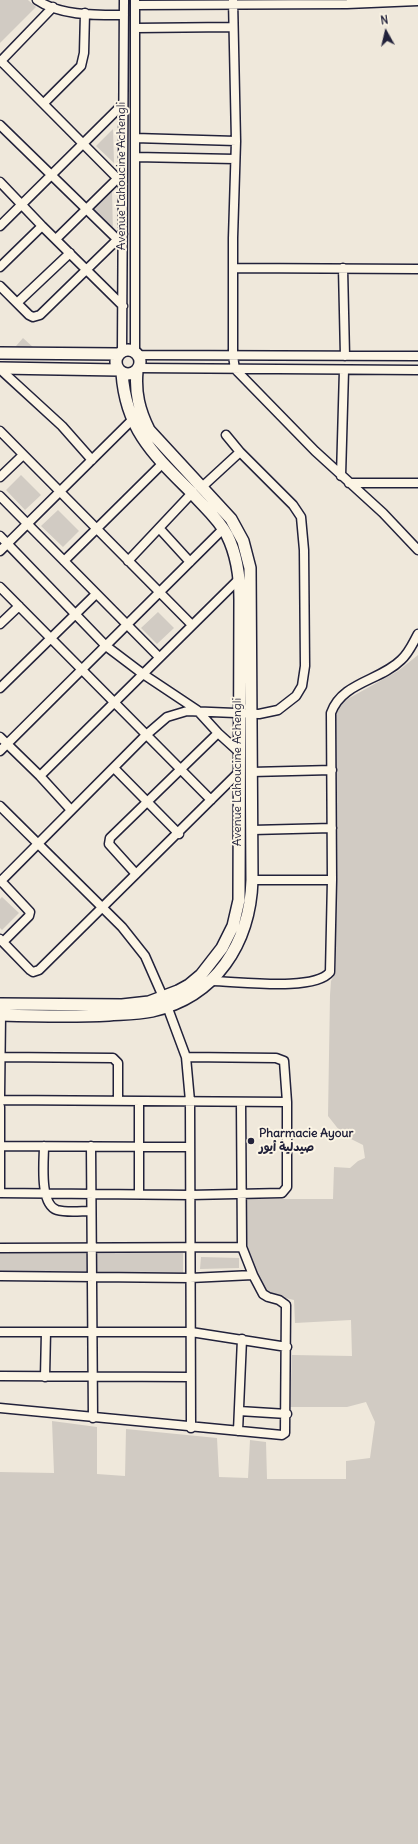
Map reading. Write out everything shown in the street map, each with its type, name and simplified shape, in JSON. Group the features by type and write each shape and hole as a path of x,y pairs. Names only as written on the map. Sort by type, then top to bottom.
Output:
{"street":[{"path":"37,0 47,6 85,13 124,15"},
{"name":"Avenue Lahoucine Achengli","path":"120,353 123,306 120,181 123,104 124,0"},
{"path":"135,3 418,1"},
{"path":"232,2 236,141 232,356 235,369 349,483 383,513 418,550"},
{"name":"Avenue Lahoucine Achengli","path":"135,3 137,353"},
{"path":"53,7 1,62 44,103 120,181 86,210 56,239"},
{"path":"44,103 81,66 84,53 85,13"},
{"path":"136,28 232,27"},
{"path":"2,220 22,204 84,145 123,104"},
{"path":"0,125 86,210 121,237 40,315 33,317 29,315 0,286"},
{"path":"135,138 236,141"},
{"path":"135,157 235,159"},
{"path":"0,182 123,306"},
{"path":"0,267 42,226"},
{"path":"17,303 70,253"},
{"path":"233,268 418,269"},
{"path":"343,268 345,356"},
{"path":"2,351 120,353 129,350 137,353 232,356 418,356"},
{"path":"120,353 116,361 120,372"},
{"path":"137,353 140,361 138,369"},
{"path":"1,370 120,372 130,374 138,369 418,370"},
{"name":"Avenue Lahoucine Achengli","path":"138,369 136,397 141,414 149,430 231,519 243,541 250,568 251,713 246,772 239,900 233,926 222,948 201,975 165,1002"},
{"path":"1,370 62,426 92,460"},
{"path":"342,476 344,370"},
{"name":"Avenue Lahoucine Achengli","path":"0,1012 165,1002 198,991 211,981 221,970 240,941 248,918 252,880 252,830 246,772 239,752 240,578 231,543 215,517 162,464 132,420 127,406 120,372"},
{"path":"0,552 132,420"},
{"path":"0,431 192,624"},
{"path":"226,435 240,452 293,505 301,517 303,536 305,666 302,686 296,696 278,710 259,714 197,710 177,713 167,717 145,736 114,769 1,878 30,912 29,916 2,941 30,970 36,972 179,834 211,800 246,772 332,770"},
{"path":"202,487 240,452"},
{"path":"0,477 23,455"},
{"path":"64,561 162,464"},
{"path":"349,483 418,483"},
{"path":"128,561 192,494"},
{"path":"0,496 159,657"},
{"path":"159,528 190,562"},
{"path":"0,751 223,529"},
{"path":"0,536 106,646 143,674 197,710 218,733 239,752"},
{"path":"40,776 240,578"},
{"path":"0,587 145,736 211,800"},
{"path":"0,688 96,594"},
{"path":"0,624 19,606"},
{"path":"211,981 287,984 312,982 326,976 331,968 331,713 339,697 351,689 391,669 401,661 408,653 418,634"},
{"path":"136,874 108,841 146,802 218,733"},
{"path":"0,737 40,776 71,810"},
{"path":"114,769 179,834"},
{"path":"0,806 122,927 145,956 165,1002 186,1057 190,1101 189,1247 191,1428"},
{"path":"252,830 332,828"},
{"path":"252,880 332,880"},
{"path":"0,1012 0,1096"},
{"path":"0,1057 113,1058 118,1063 118,1100"},
{"path":"0,1107 0,1192 44,1194 190,1195 278,1193 286,1190 288,1102 286,1064 282,1059 186,1057"},
{"path":"0,1100 288,1102"},
{"path":"139,1101 139,1194"},
{"path":"0,1408 191,1428 282,1435 287,1431 286,1305 279,1300 263,1294 252,1276 242,1247 241,1102"},
{"path":"0,1146 190,1147"},
{"path":"44,1146 44,1194 52,1207 57,1210 91,1211"},
{"path":"91,1146 93,1418"},
{"path":"0,1248 242,1247"},
{"path":"0,1276 190,1278 252,1276"},
{"path":"0,1332 191,1332 287,1347"},
{"path":"45,1377 46,1332"},
{"path":"238,1431 242,1339"},
{"path":"0,1376 93,1378 190,1377"},
{"path":"239,1411 287,1414"}],"shaded area":[{"path":"0,0 28,0 36,7 0,43"},
{"path":"113,129 114,163 96,146"},
{"path":"112,189 113,234 90,212"},
{"path":"23,338 34,348 19,349 16,346"},
{"path":"21,475 41,495 25,510 6,490"},
{"path":"58,510 79,531 63,547 41,526"},
{"path":"158,612 174,628 157,644 141,628"},
{"path":"418,655 418,1844 0,1844 0,1472 54,1473 52,1421 97,1427 97,1474 125,1476 126,1429 217,1438 219,1477 248,1478 250,1440 266,1442 267,1479 346,1479 346,1461 370,1458 375,1422 366,1402 347,1407 290,1407 292,1355 352,1356 351,1320 295,1323 294,1300 273,1295 264,1289 244,1244 245,1199 333,1199 334,1167 350,1168 358,1161 365,1158 363,1145 343,1135 328,1116 330,995 331,981 336,972 335,712 344,701 398,671"},
{"path":"2,897 19,913 2,930 0,928 0,899"},
{"path":"0,1252 89,1253 89,1274 0,1274"},
{"path":"97,1253 183,1253 183,1274 97,1274"},
{"path":"201,1257 239,1258 239,1268 200,1269"}],"place":[{"name":"Pharmacie Ayour صيدلية أيور","path":"251,1141"}]}
